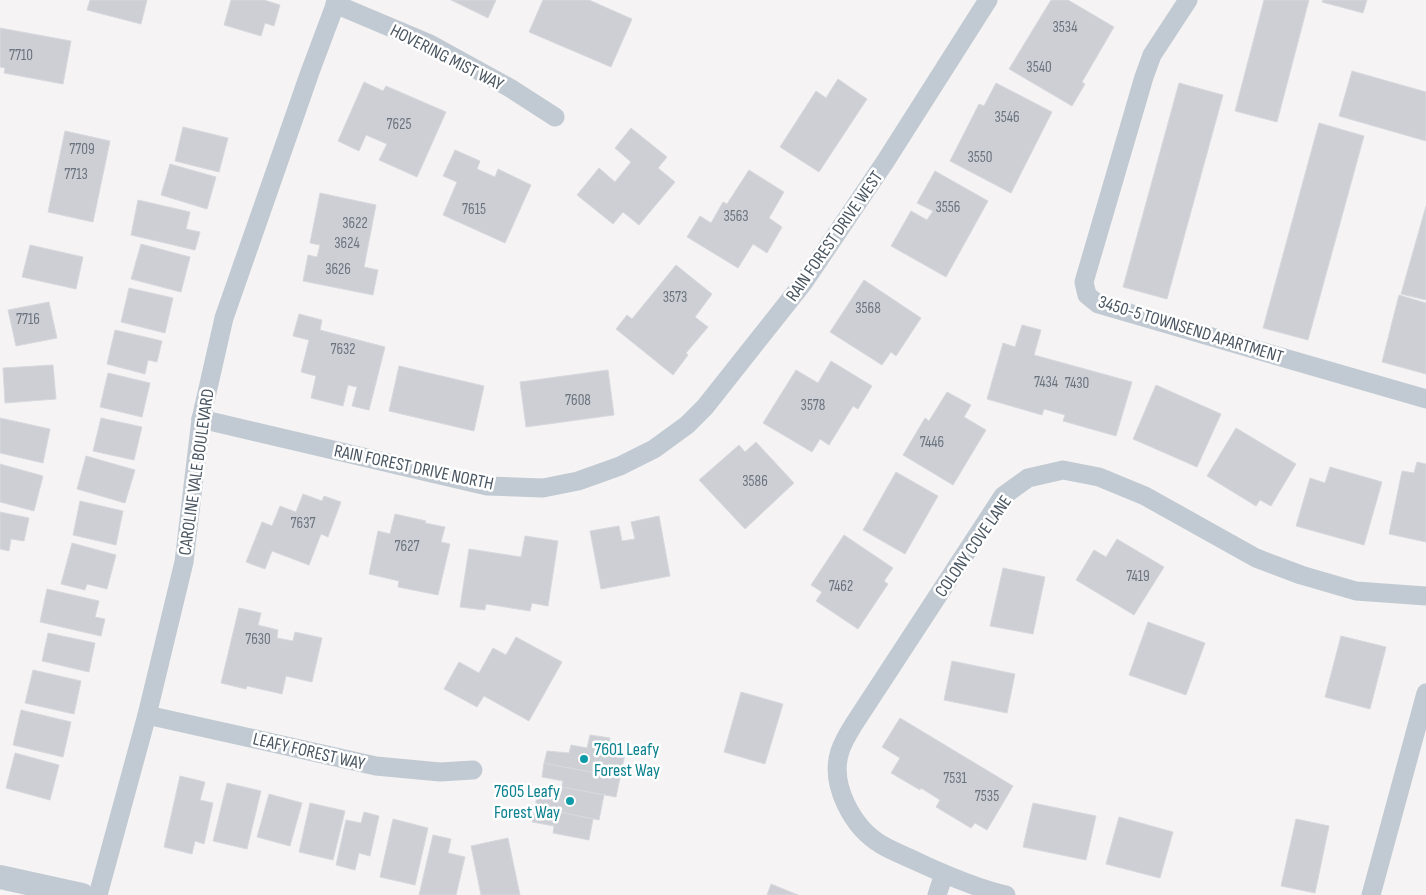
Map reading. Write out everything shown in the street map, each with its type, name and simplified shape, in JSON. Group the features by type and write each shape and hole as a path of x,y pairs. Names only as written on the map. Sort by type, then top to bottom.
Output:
{"street":[{"name":"RAIN FOREST DRIVE WEST","path":"654,449 687,425 705,408 804,282 885,162 988,0"},
{"name":"3450-5 TOWNSEND APARTMENT","path":"1188,0 1152,55 1144,78 1084,282 1086,295 1098,304 1426,399"},
{"name":"HOVERING MIST WAY","path":"336,2 430,44 510,88 555,117"},
{"name":"CAROLINE VALE BOULEVARD","path":"98,895 147,715 184,562 201,419 224,318 336,2"},
{"name":"RAIN FOREST DRIVE NORTH","path":"201,419 487,486 542,488 578,481 620,466 654,449"},
{"name":"COLONY COVE LANE","path":"993,894 881,845 858,825 844,802 838,775 840,752 854,724 1003,496 1028,478 1063,470 1098,477 1145,496 1256,558 1301,575 1356,591 1426,596"},
{"path":"1371,895 1426,693"},
{"name":"LEAFY FOREST WAY","path":"147,715 376,766 440,772 473,770"},
{"path":"937,895 944,874"},
{"path":"0,877 82,895"}],"building":[{"path":"90,0 147,0 141,24 87,10"},
{"path":"231,0 264,0 280,5 274,26 265,23 261,36 224,25"},
{"path":"451,0 496,0 488,18"},
{"path":"543,0 589,0 632,19 611,67 529,32"},
{"path":"1051,0 1068,0 1114,27 1082,82 1085,84 1072,106 1009,69"},
{"path":"1264,0 1309,0 1277,122 1235,111"},
{"path":"1323,0 1367,0 1363,13 1322,2"},
{"path":"0,28 71,41 63,84 4,73 5,68 0,67"},
{"path":"1352,71 1426,92 1426,141 1339,116"},
{"path":"838,79 867,99 819,172 780,147 816,91 826,98"},
{"path":"364,82 383,91 386,86 446,112 417,177 379,160 387,144 366,135 359,151 338,141"},
{"path":"996,83 1052,112 1011,193 950,161 979,104 984,106"},
{"path":"1179,83 1223,95 1167,299 1123,287"},
{"path":"1319,123 1364,136 1308,340 1263,328"},
{"path":"183,127 228,138 219,172 175,161"},
{"path":"631,128 667,157 658,168 675,182 639,225 623,212 613,224 577,195 599,168 615,182 631,162 615,148"},
{"path":"65,131 110,141 93,222 48,212"},
{"path":"455,150 480,161 477,169 495,177 498,169 531,185 505,243 443,215 457,182 443,176"},
{"path":"170,164 216,177 207,209 161,195"},
{"path":"749,170 784,192 769,218 782,227 767,253 753,244 738,268 687,237 700,216 711,223 723,202 727,204"},
{"path":"935,171 988,201 946,277 891,246 911,211 927,220 933,211 917,203"},
{"path":"320,193 376,205 364,267 378,270 373,295 303,281 308,255 317,257 320,245 310,243"},
{"path":"138,200 190,212 186,229 200,232 195,250 131,235"},
{"path":"1426,206 1426,300 1401,294"},
{"path":"141,244 190,257 181,292 131,279"},
{"path":"30,245 83,257 76,289 22,277"},
{"path":"676,265 712,294 695,317 708,327 686,353 688,355 673,375 616,329 627,315 632,319"},
{"path":"864,280 921,318 896,356 891,352 882,365 830,332"},
{"path":"129,288 173,298 165,333 121,322"},
{"path":"1399,295 1426,303 1426,374 1382,362"},
{"path":"49,302 57,338 16,346 8,310"},
{"path":"299,314 322,320 320,330 385,347 369,410 352,406 357,387 348,385 343,406 311,398 316,376 301,372 309,340 293,336"},
{"path":"1022,325 1041,330 1034,355 1132,382 1116,436 1063,421 1065,415 1044,409 1042,415 987,399 1003,343 1015,347"},
{"path":"115,330 162,341 157,362 148,360 145,374 107,364"},
{"path":"831,361 872,386 858,409 853,406 829,445 820,439 812,452 763,423 796,370 818,383"},
{"path":"53,365 56,399 5,403 3,368"},
{"path":"399,366 484,386 474,431 389,411"},
{"path":"608,370 614,415 526,427 520,382"},
{"path":"108,373 150,383 142,417 100,407"},
{"path":"1156,385 1221,414 1197,467 1133,439"},
{"path":"947,392 971,405 964,417 986,430 953,485 903,455 925,418 929,421"},
{"path":"0,418 50,429 43,463 0,453"},
{"path":"101,418 142,427 134,460 93,451"},
{"path":"1236,428 1296,464 1271,506 1260,500 1256,506 1207,476"},
{"path":"756,442 794,483 745,529 699,480 739,445 745,452"},
{"path":"86,456 135,470 125,503 77,489"},
{"path":"1417,462 1426,464 1426,542 1389,534 1402,471 1414,473"},
{"path":"0,464 43,476 34,511 0,502"},
{"path":"1330,467 1382,482 1364,545 1296,526 1310,478 1325,483"},
{"path":"896,472 938,496 905,554 863,530"},
{"path":"303,494 322,501 324,496 341,502 328,537 321,534 309,565 272,551 265,569 246,562 262,522 272,526 280,506 296,512"},
{"path":"80,501 123,511 116,545 73,535"},
{"path":"0,512 29,518 24,541 11,539 9,551 0,549"},
{"path":"395,514 445,527 441,542 450,544 438,595 398,587 399,581 369,574 378,531 390,534"},
{"path":"659,516 670,576 601,589 590,531 619,526 622,541 635,539 631,522"},
{"path":"844,535 893,568 884,581 888,584 858,629 816,601 822,592 811,585"},
{"path":"525,536 558,541 548,606 532,603 530,611 486,604 485,610 460,607 469,549 521,557"},
{"path":"1117,539 1164,567 1134,615 1076,580 1094,550 1106,557"},
{"path":"72,543 116,555 107,589 87,584 85,590 61,584"},
{"path":"1003,568 1045,577 1033,634 990,626"},
{"path":"47,589 99,601 95,617 105,619 101,636 40,622"},
{"path":"239,608 261,613 258,625 278,630 277,638 293,641 295,632 322,638 312,682 286,676 282,694 247,686 246,689 221,683"},
{"path":"1148,622 1205,643 1186,695 1129,675"},
{"path":"48,633 95,643 89,672 42,661"},
{"path":"1341,636 1386,647 1370,709 1325,697"},
{"path":"516,637 562,662 529,721 484,696 477,707 444,689 459,662 479,673 493,648 506,655"},
{"path":"952,661 1015,674 1007,713 944,700"},
{"path":"33,670 81,681 74,714 25,703"},
{"path":"741,692 783,704 765,764 724,752"},
{"path":"21,710 71,722 63,757 13,745"},
{"path":"900,718 1013,786 987,830 975,823 971,828 936,807 940,800 891,773 900,758 882,747"},
{"name":"7601 Leafy Forest Way","path":"590,735 610,738 607,751 625,754 620,778 544,763 547,751 569,753 571,745 587,748"},
{"path":"15,753 59,765 50,800 6,788"},
{"path":"544,763 620,778 616,797 562,787 563,781 542,777"},
{"path":"180,776 205,782 200,800 213,803 204,844 195,841 192,854 164,847"},
{"path":"227,783 261,791 247,849 213,841"},
{"name":"7605 Leafy Forest Way","path":"562,787 604,795 599,820 535,807 538,791 560,795"},
{"path":"269,794 302,803 290,846 257,837"},
{"path":"310,803 345,811 333,860 299,852"},
{"path":"1033,803 1096,816 1086,860 1023,847"},
{"path":"535,807 593,819 589,840 553,833 554,826 532,822"},
{"path":"364,812 379,816 370,856 359,853 355,870 336,865 346,820 361,823"},
{"path":"1119,817 1173,832 1160,878 1106,864"},
{"path":"393,819 428,828 415,885 380,877"},
{"path":"1296,819 1329,826 1315,893 1281,886"},
{"path":"433,835 451,839 448,853 465,857 456,895 419,895"},
{"path":"508,838 520,895 481,895 471,846"},
{"path":"771,884 798,895 767,895"}],"place":[{"name":"7601 Leafy Forest Way","path":"584,759"},
{"name":"7605 Leafy Forest Way","path":"570,801"}]}
